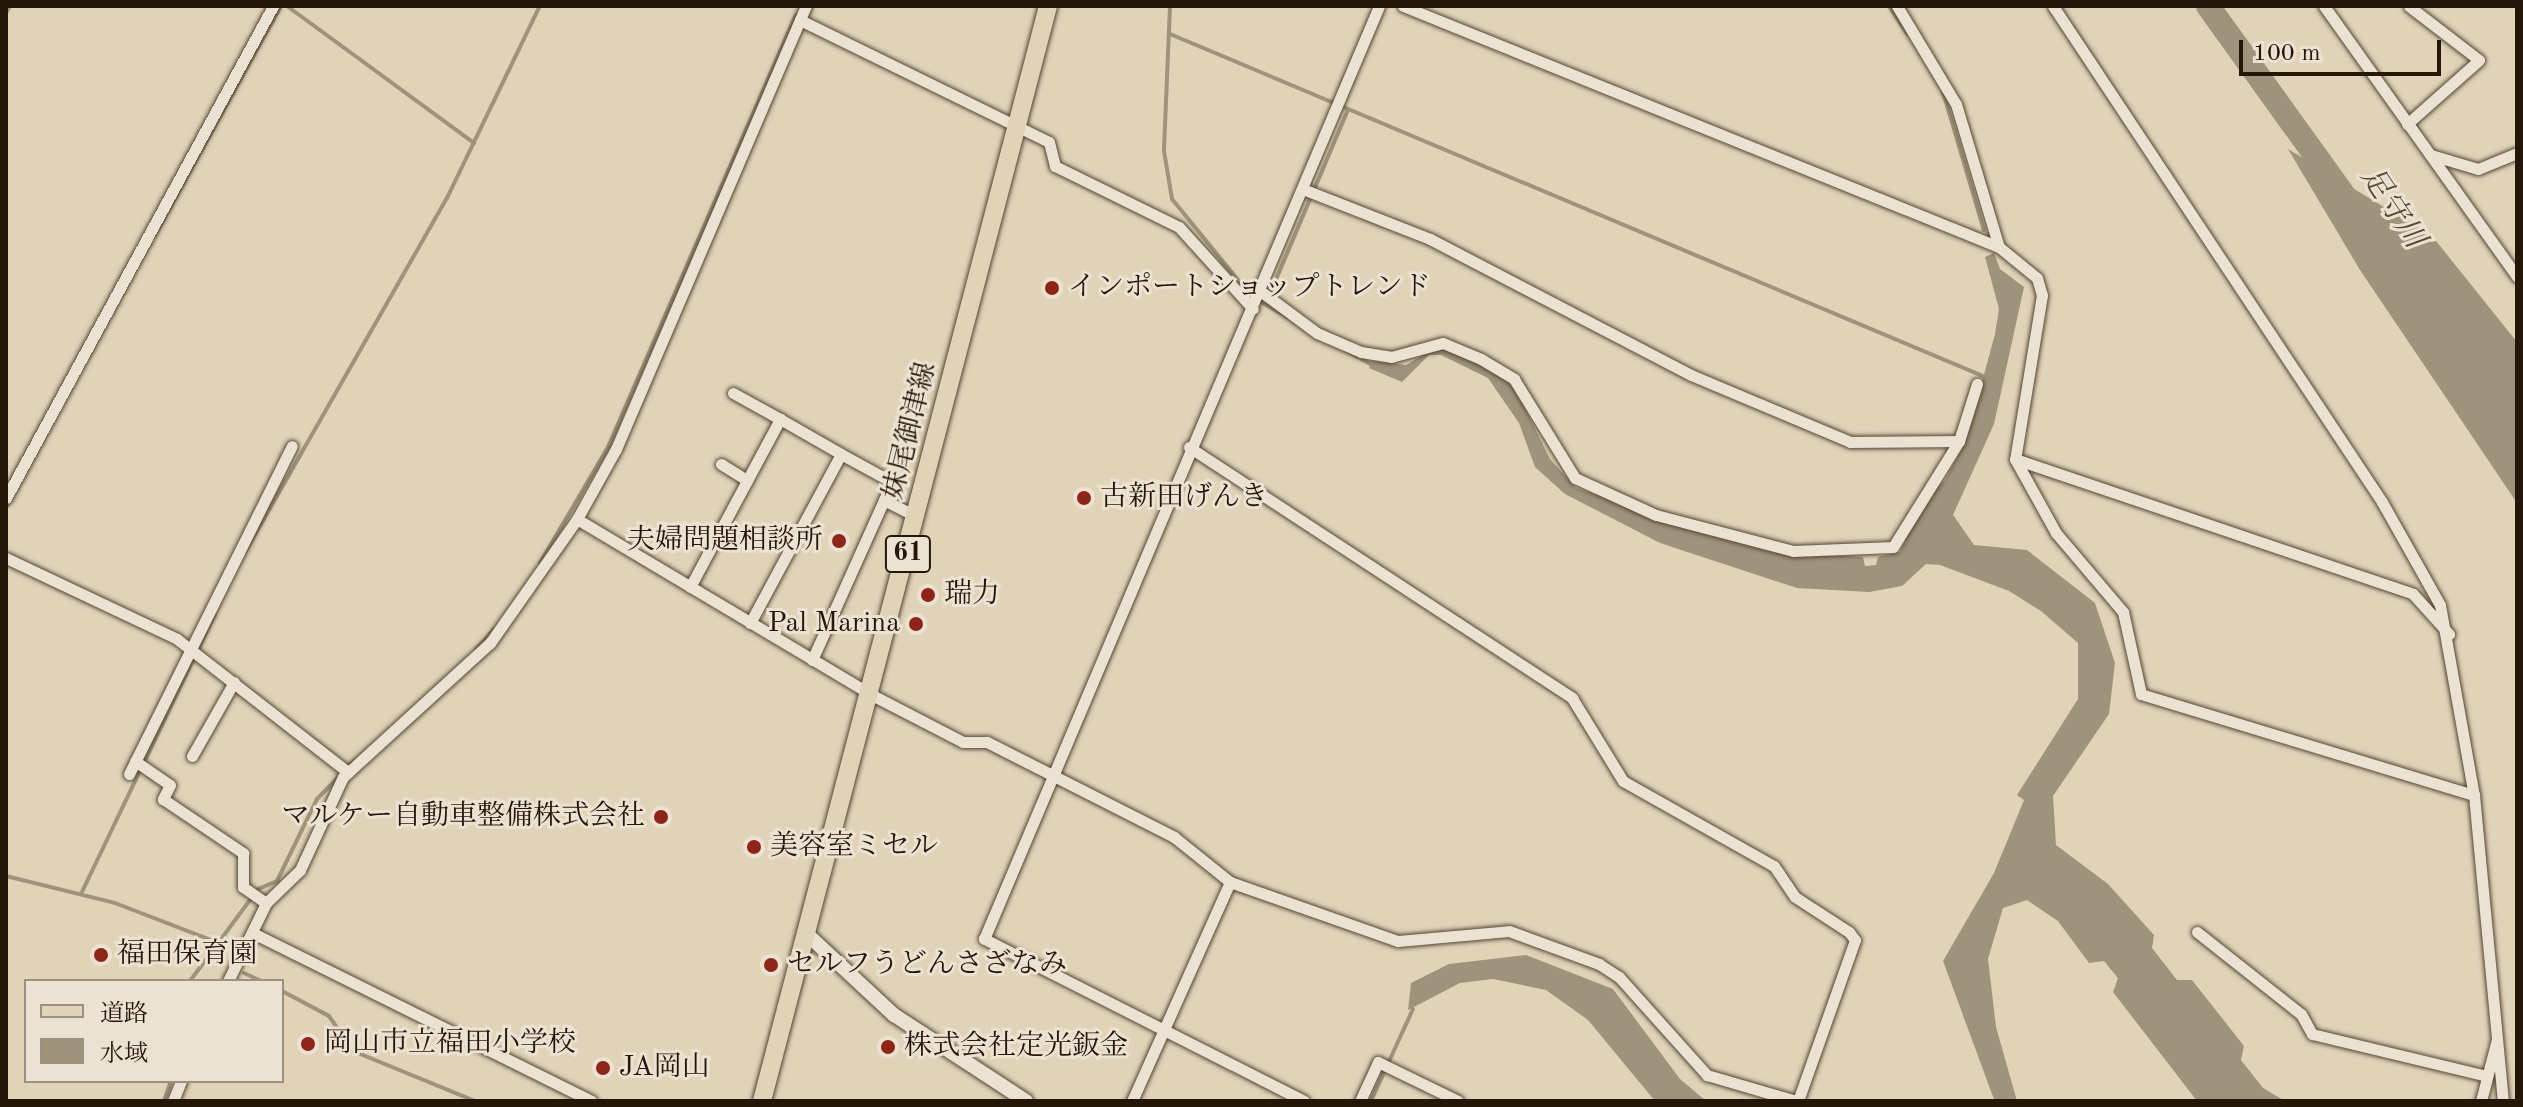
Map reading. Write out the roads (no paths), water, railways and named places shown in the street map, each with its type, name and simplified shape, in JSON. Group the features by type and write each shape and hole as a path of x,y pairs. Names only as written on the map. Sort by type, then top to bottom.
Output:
{"main road":[{"name":"妹尾御津線","path":"762,1101 810,937 1048,6"}],"street":[{"path":"6,498 273,6"},
{"path":"258,898 300,870 344,769 490,643 577,519 616,449 806,6"},
{"path":"1304,1101 1162,1035 984,939 1189,447 1262,300 1310,192 1379,6"},
{"path":"1403,6 1999,247 2037,278 2042,295 2015,459 2056,533 2123,612 2141,694 2474,795"},
{"path":"1897,6 1946,80 1999,247"},
{"path":"2053,6 2422,567 2449,635 2474,795 2503,1101"},
{"path":"2324,6 2517,277"},
{"path":"2407,124 2479,60 2409,6"},
{"path":"800,20 1018,124 1049,142 1055,166 1179,227 1262,300 1317,333 1361,352 1391,357 1443,343 1481,359 1514,379 1575,478 1656,515 1780,549 1893,547 1959,441 1977,384"},
{"path":"2431,155 2478,169 2517,153"},
{"path":"1310,192 1430,239 1691,375 1850,442 1959,441"},
{"path":"733,393 892,482 812,660"},
{"path":"690,587 780,419"},
{"path":"129,774 139,763 195,652 292,446"},
{"path":"577,519 872,695 1174,837 1230,882 1398,941 1509,931 1586,959 1619,977 1707,1075 1797,1101 1855,940 1849,932 1795,897 1774,866 1623,781 1572,698 1189,447"},
{"path":"750,623 841,454"},
{"path":"2015,459 2413,594 2449,635"},
{"path":"721,464 747,480"},
{"path":"884,500 918,517"},
{"path":"6,558 195,652 344,769"},
{"path":"192,756 234,682"},
{"path":"139,763 170,785 163,799 243,853 258,898 253,933 229,979"},
{"path":"1132,1101 1230,882"},
{"path":"2197,932 2294,1007 2312,1034 2487,1076"},
{"path":"253,933 592,1101"},
{"path":"810,937 894,1015 1026,1101"},
{"path":"2481,1101 2497,1039"},
{"path":"1360,1101 1387,1066 1458,1101"}],"water":[{"path":"2288,149 2432,236 2517,342 2517,503 2360,270"},
{"path":"1994,253 2000,269 2024,287 1994,424 1953,515 1974,545 2027,550 2095,603 2115,663 2109,714 2053,796 2056,845 2108,884 2154,935 2152,948 2177,980 2192,980 2244,1046 2241,1060 2263,1088 2285,1101 2197,1101 2113,992 2118,978 2104,961 2089,963 2058,921 2027,900 2003,908 1988,959 1996,1027 2017,1101 1995,1101 1943,961 1994,873 2024,800 2017,795 2078,699 2078,643 2041,611 2009,591 1940,565 1926,564 1902,586 1869,592 1797,588 1660,543 1565,494 1535,467 1519,423 1488,378 1441,355 1429,355 1402,382 1369,368 1372,361 1406,365 1436,347 1448,349 1511,380 1550,459 1576,488 1774,552 1863,557 1865,566 1876,565 1878,557 1900,552 1921,504 1945,480 1966,441 1999,309 1985,257"},
{"path":"1526,955 1613,989 1680,1079 1706,1101 1655,1101 1588,1020 1546,990 1493,979 1460,983 1408,1010 1411,983 1449,964"}],"waterway":[{"path":"6,13 10,6"},
{"path":"155,235 281,6"},
{"path":"287,6 474,143"},
{"path":"245,552 447,198 540,6"},
{"path":"1170,6 1164,151 1172,199 1252,297 1374,366"},
{"path":"1889,6 1907,34"},
{"name":"足守川","path":"2208,6 2349,202"},
{"path":"540,563 608,447 796,15"},
{"path":"1170,34 1990,379"},
{"path":"1943,92 1984,230"},
{"path":"1269,296 1348,110"},
{"path":"6,508 11,499"},
{"path":"81,894 215,614"},
{"path":"476,649 494,629"},
{"path":"191,979 258,889 277,881 317,799 355,760"},
{"path":"6,876 115,903 216,942"},
{"path":"208,950 215,955"},
{"path":"244,973 257,979"},
{"path":"284,992 329,1016 353,1051 475,1101"},
{"path":"1371,1101 1413,1009"},
{"path":"164,1101 170,1083"}],"place":[{"name":"インポートショップトレンド","path":"1052,288"},
{"name":"古新田げんき","path":"1084,498"},
{"name":"夫婦問題相談所","path":"839,541"},
{"name":"瑞力","path":"928,595"},
{"name":"Pal Marina","path":"916,624"},
{"name":"マルケー自動車整備株式会社","path":"661,817"},
{"name":"美容室ミセル","path":"754,847"},
{"name":"福田保育園","path":"101,955"},
{"name":"セルフうどんさざなみ","path":"771,965"},
{"name":"岡山市立福田小学校","path":"308,1044"},
{"name":"株式会社定光鈑金","path":"888,1047"},
{"name":"JA岡山","path":"603,1068"}]}
